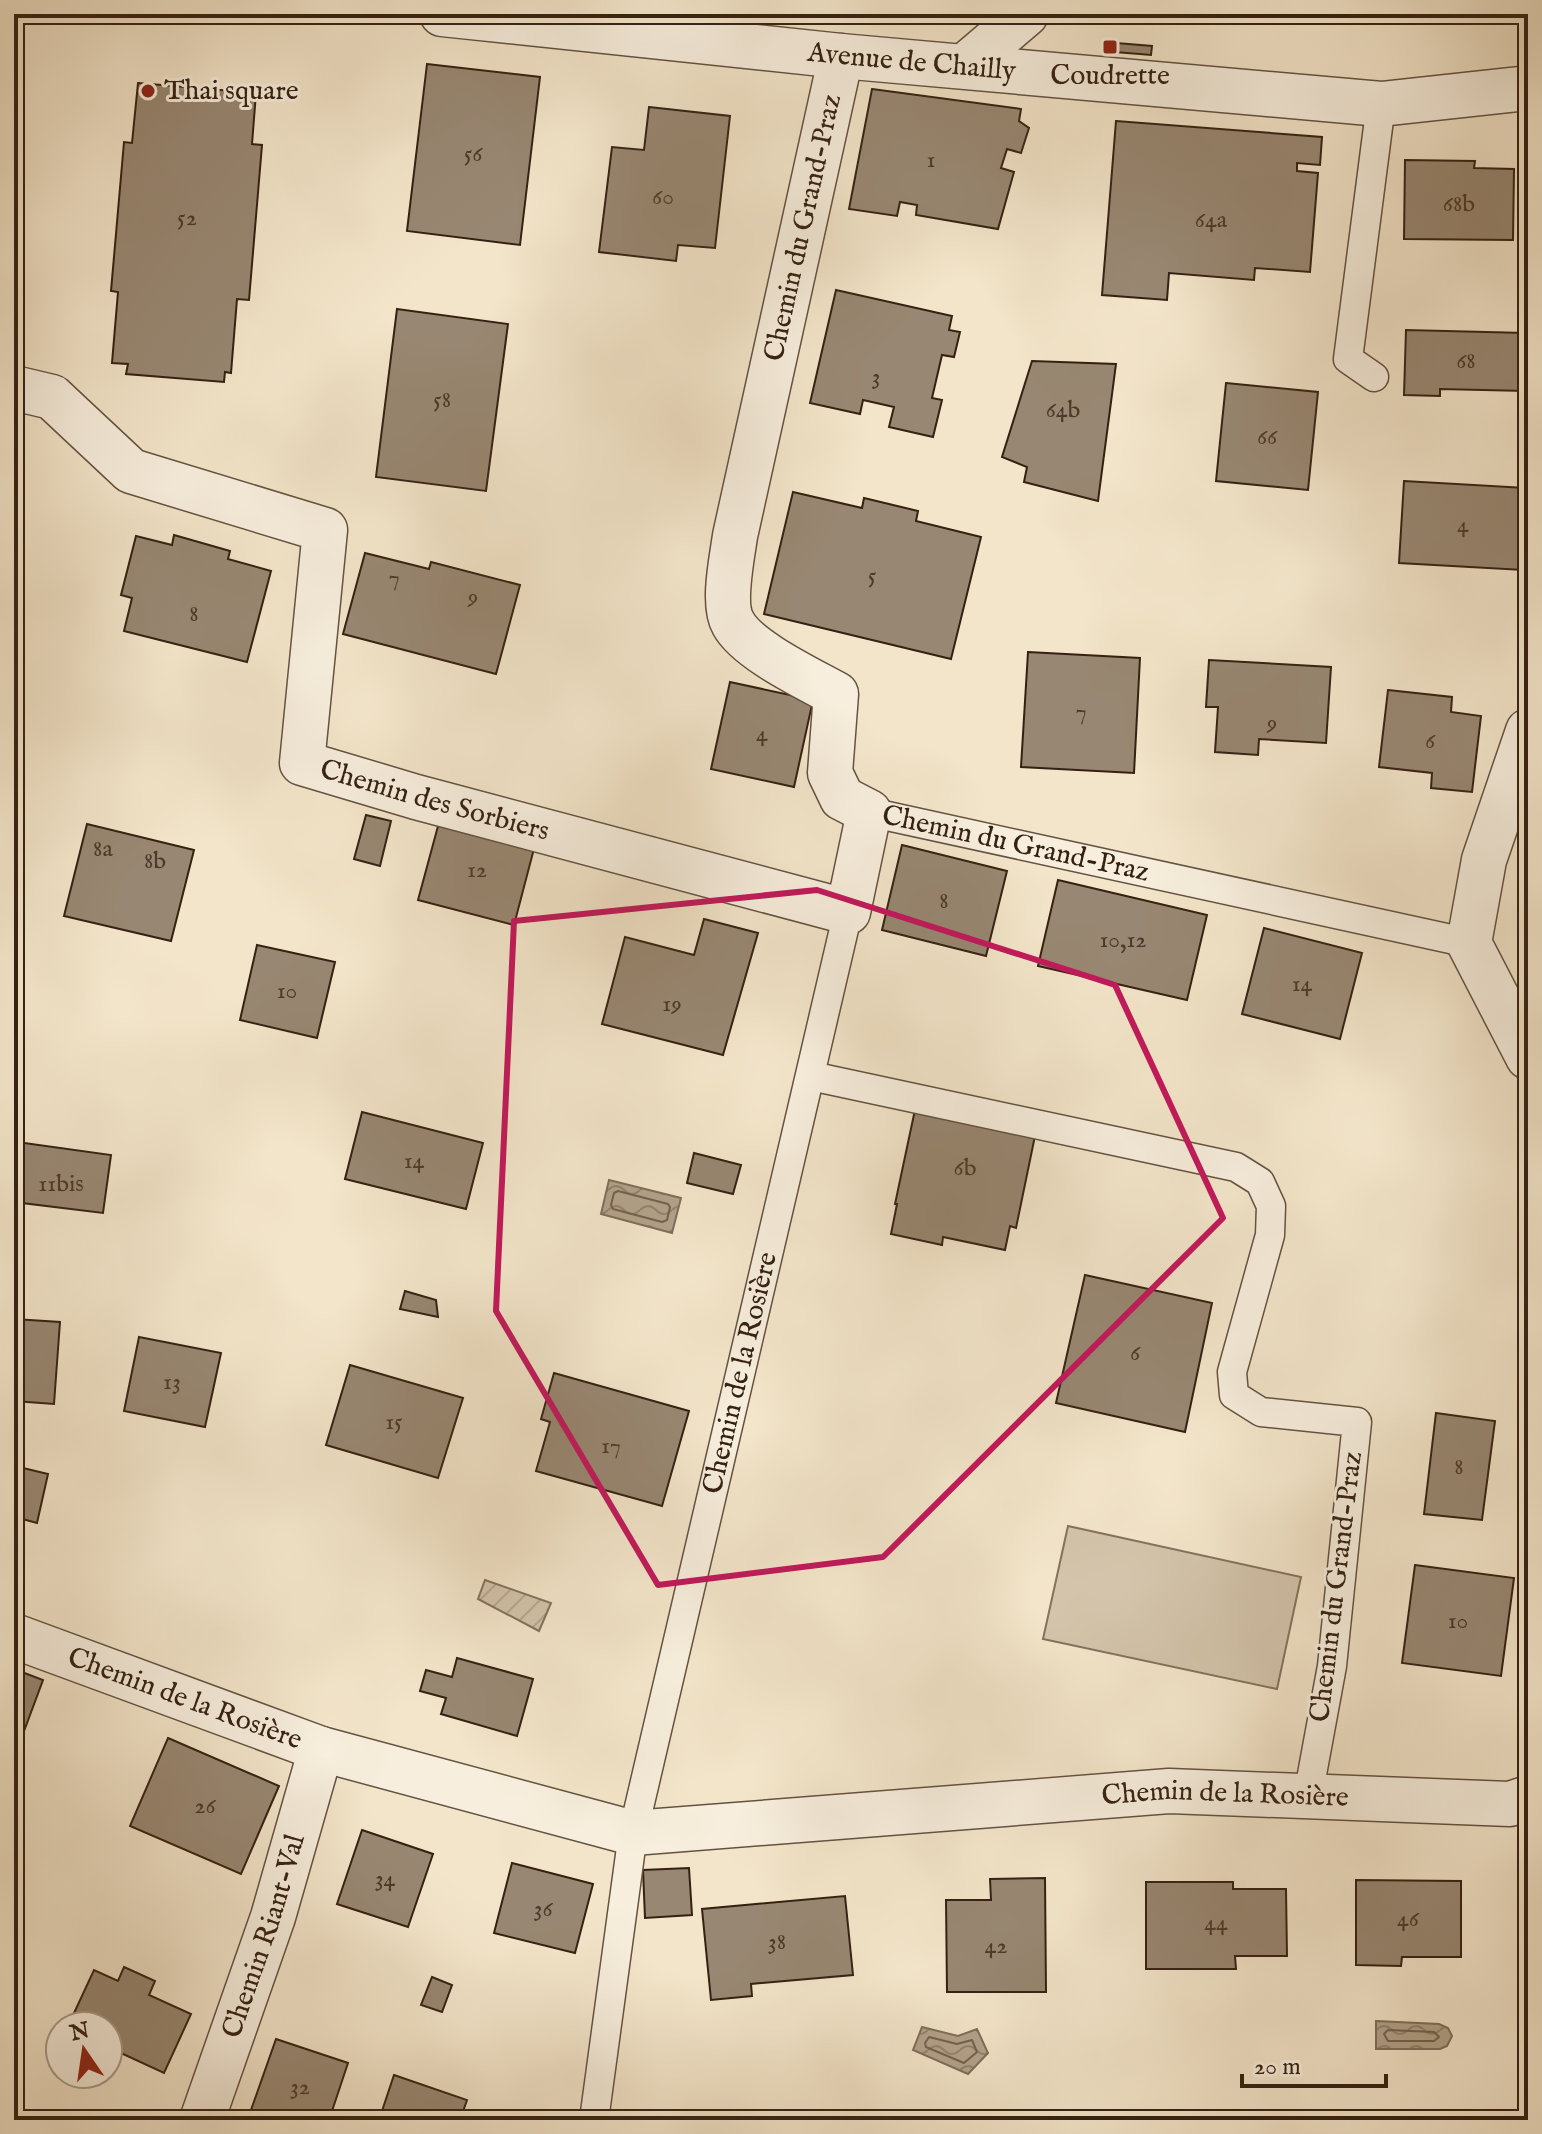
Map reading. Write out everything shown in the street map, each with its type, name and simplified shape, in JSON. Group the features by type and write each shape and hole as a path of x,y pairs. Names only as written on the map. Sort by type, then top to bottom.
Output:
{"street":[{"name":"Avenue de Chailly","path":"442,14 841,56 1381,104 1528,88"},
{"path":"965,66 1026,14"},
{"name":"Chemin du Grand-Praz","path":"841,56 735,536 728,603 732,623 750,644 836,694 830,773 842,798 869,812"},
{"name":"Chemin des Sorbiers","path":"14,388 52,397 131,471 325,530 302,763 416,797 848,912"},
{"path":"1528,731 1484,860 1469,943 1528,1057"},
{"path":"848,912 869,812"},
{"name":"Chemin de la Rosière","path":"14,1636 321,1749 633,1833 1130,1792 1510,1804 1528,1798"},
{"name":"Chemin Riant-Val","path":"202,2120 273,1917 321,1749"}],"lane":[{"path":"1374,377 1348,359 1381,104"},
{"name":"Chemin du Grand-Praz","path":"869,812 1469,943"},
{"name":"Chemin de la Rosière","path":"594,2120 633,1833 848,912"},
{"name":"Chemin du Grand-Praz","path":"811,1076 1236,1167 1260,1182 1271,1206 1270,1235 1232,1372 1234,1395 1261,1412 1357,1422 1332,1666 1308,1796"}],"highlighted area":[{"path":"817,890 1115,985 1223,1218 883,1557 658,1585 496,1311 514,921"}],"shaded area":[{"path":"1068,1526 1301,1577 1277,1689 1043,1639"},
{"path":"485,1580 551,1603 539,1631 478,1599"}],"water":[{"path":"609,1180 681,1198 672,1233 601,1214"},
{"path":"1376,2021 1439,2024 1448,2028 1452,2036 1447,2046 1440,2049 1376,2049"},
{"path":"922,2027 958,2036 977,2029 988,2053 968,2074 913,2050"}],"building":[{"path":"1104,42 1152,46 1151,55 1103,51"},
{"path":"427,64 540,77 520,245 407,231"},
{"path":"138,83 256,93 252,144 262,145 249,300 237,299 231,373 225,372 224,382 126,374 128,364 112,363 118,292 111,291 124,142 132,143"},
{"path":"872,89 1021,109 1019,121 1029,128 1021,153 1007,149 1001,168 1014,172 998,229 916,215 917,205 900,202 897,216 849,209"},
{"path":"649,107 730,116 715,248 678,245 676,261 599,252 612,147 644,150"},
{"path":"1116,121 1322,137 1320,165 1297,163 1297,171 1318,173 1310,272 1255,268 1254,280 1169,273 1167,300 1102,295"},
{"path":"1405,160 1475,161 1474,168 1514,169 1513,240 1404,239"},
{"path":"836,290 952,316 949,330 960,332 954,357 942,355 932,398 942,400 933,437 889,427 894,407 863,400 860,414 810,403"},
{"path":"397,309 508,324 486,491 376,477"},
{"path":"1406,330 1528,333 1528,391 1440,389 1440,396 1404,395"},
{"path":"1032,361 1116,364 1098,501 1024,482 1027,467 1002,457"},
{"path":"1226,383 1318,392 1308,490 1216,481"},
{"path":"1404,481 1527,488 1523,570 1399,563"},
{"path":"793,492 862,508 864,498 918,511 916,521 981,537 951,659 764,614"},
{"path":"174,535 230,551 228,559 271,571 247,662 124,631 132,598 121,595 136,536 172,545"},
{"path":"365,553 429,569 431,562 520,585 496,674 343,634"},
{"path":"1028,652 1140,658 1134,773 1021,767"},
{"path":"1209,660 1331,667 1326,743 1259,739 1258,755 1215,752 1218,707 1206,707"},
{"path":"730,682 813,700 794,787 711,769"},
{"path":"1388,690 1452,697 1451,712 1481,716 1472,792 1431,788 1432,773 1379,767"},
{"path":"366,815 391,821 380,866 354,859"},
{"path":"441,815 536,841 514,925 418,900"},
{"path":"87,824 194,850 171,941 64,916"},
{"path":"902,845 1007,871 986,956 882,930"},
{"path":"1058,880 1207,915 1187,1000 1038,966"},
{"path":"704,919 758,933 723,1055 602,1024 625,937 694,955"},
{"path":"1264,928 1362,953 1340,1039 1242,1014"},
{"path":"257,945 335,962 317,1038 240,1020"},
{"path":"916,1105 1036,1131 1016,1228 1010,1226 1005,1250 943,1237 942,1245 891,1234"},
{"path":"362,1112 483,1143 466,1209 345,1179"},
{"path":"17,1142 111,1155 103,1213 14,1202"},
{"path":"694,1153 741,1165 733,1194 687,1183"},
{"path":"1085,1275 1212,1303 1185,1432 1056,1403"},
{"path":"405,1291 436,1300 438,1317 400,1309"},
{"path":"14,1319 60,1322 54,1404 14,1401"},
{"path":"139,1337 221,1353 205,1427 124,1411"},
{"path":"350,1365 463,1398 438,1478 326,1445"},
{"path":"554,1373 689,1411 662,1506 536,1471 550,1422 541,1419"},
{"path":"1436,1413 1495,1421 1482,1520 1424,1514"},
{"path":"23,1468 48,1474 37,1523 15,1517"},
{"path":"1415,1565 1514,1578 1501,1676 1402,1663"},
{"path":"457,1658 533,1679 517,1736 441,1714 446,1698 420,1691 426,1670 452,1677"},
{"path":"14,1669 43,1680 14,1758"},
{"path":"168,1738 279,1786 241,1874 130,1826"},
{"path":"362,1830 433,1854 408,1927 337,1904"},
{"path":"512,1863 593,1884 575,1953 494,1933"},
{"path":"689,1868 692,1915 645,1918 643,1870"},
{"path":"1045,1878 1046,1992 947,1992 946,1900 991,1900 990,1879"},
{"path":"1356,1880 1461,1881 1461,1957 1402,1957 1401,1966 1356,1965"},
{"path":"1146,1882 1233,1882 1233,1889 1286,1889 1287,1956 1235,1956 1236,1969 1146,1969"},
{"path":"845,1896 853,1975 751,1984 752,1996 711,2000 702,1909"},
{"path":"124,1967 155,1981 149,1995 191,2014 164,2073 124,2054 124,2010 75,2010 94,1970 118,1981"},
{"path":"432,1977 452,1985 442,2012 421,2005"},
{"path":"276,2039 348,2063 329,2120 279,2120 251,2110"},
{"path":"394,2075 467,2100 460,2120 379,2120"}],"place":[{"name":"Coudrette","path":"1110,47"},
{"name":"Thai square","path":"148,91"}]}
